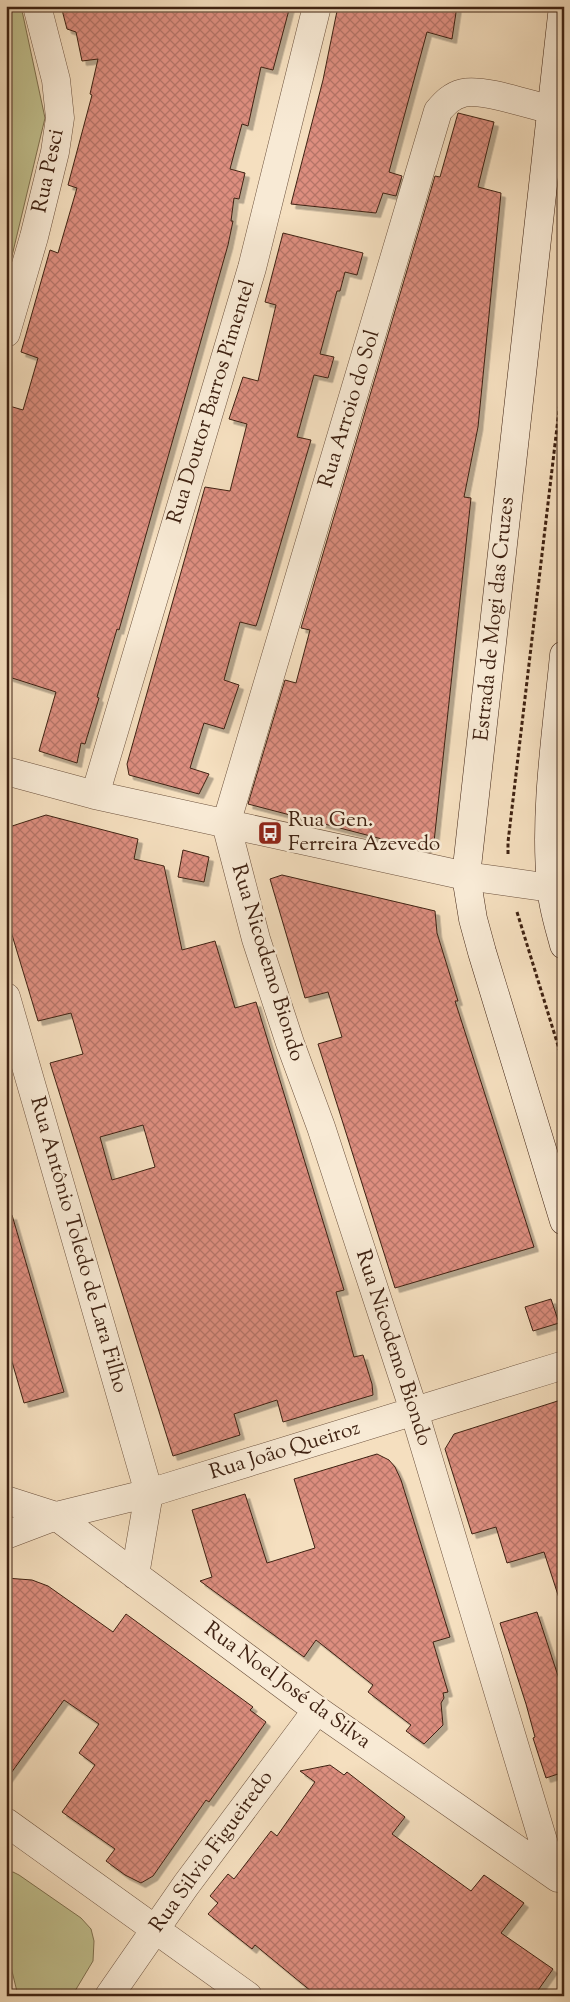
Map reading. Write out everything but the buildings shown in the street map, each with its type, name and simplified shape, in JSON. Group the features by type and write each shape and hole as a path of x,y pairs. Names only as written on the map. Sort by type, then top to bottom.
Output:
{"street":[{"name":"Rua Pesci","path":"6,334 34,237 55,152 60,118 56,80 37,6"},
{"name":"Rua Doutor Barros Pimentel","path":"95,795 252,268 317,6"},
{"name":"Estrada de Mogi das Cruzes","path":"563,6 466,876 482,952 564,1221"},
{"name":"Rua Arroio do Sol","path":"226,824 438,111 450,98 464,92 480,93 552,110"},
{"path":"564,655 549,851 551,888 564,945"},
{"path":"6,772 95,795 466,876 551,888"},
{"name":"Rua Nicodemo Biondo","path":"226,824 259,949 290,1043 321,1127 414,1410 558,1878"},
{"name":"Rua Antônio Toledo de Lara Filho","path":"6,997 149,1493"},
{"name":"Rua João Queiroz","path":"6,1535 56,1516 149,1493 564,1365"},
{"path":"135,1575 149,1493"},
{"name":"Rua Noel José da Silva","path":"6,1500 56,1516 317,1710 558,1878"},
{"name":"Rua Silvio Figueiredo","path":"109,1996 155,1930 317,1710"},
{"path":"6,1822 248,1996"}],"shaded area":[{"path":"6,6 21,6 45,118 6,281"},
{"path":"13,1872 81,1918 91,1929 94,1941 93,1961 72,1996 18,1996 6,1946 6,1873"}],"place":[{"name":"Rua Gen. Ferreira Azevedo","path":"270,833"}]}
